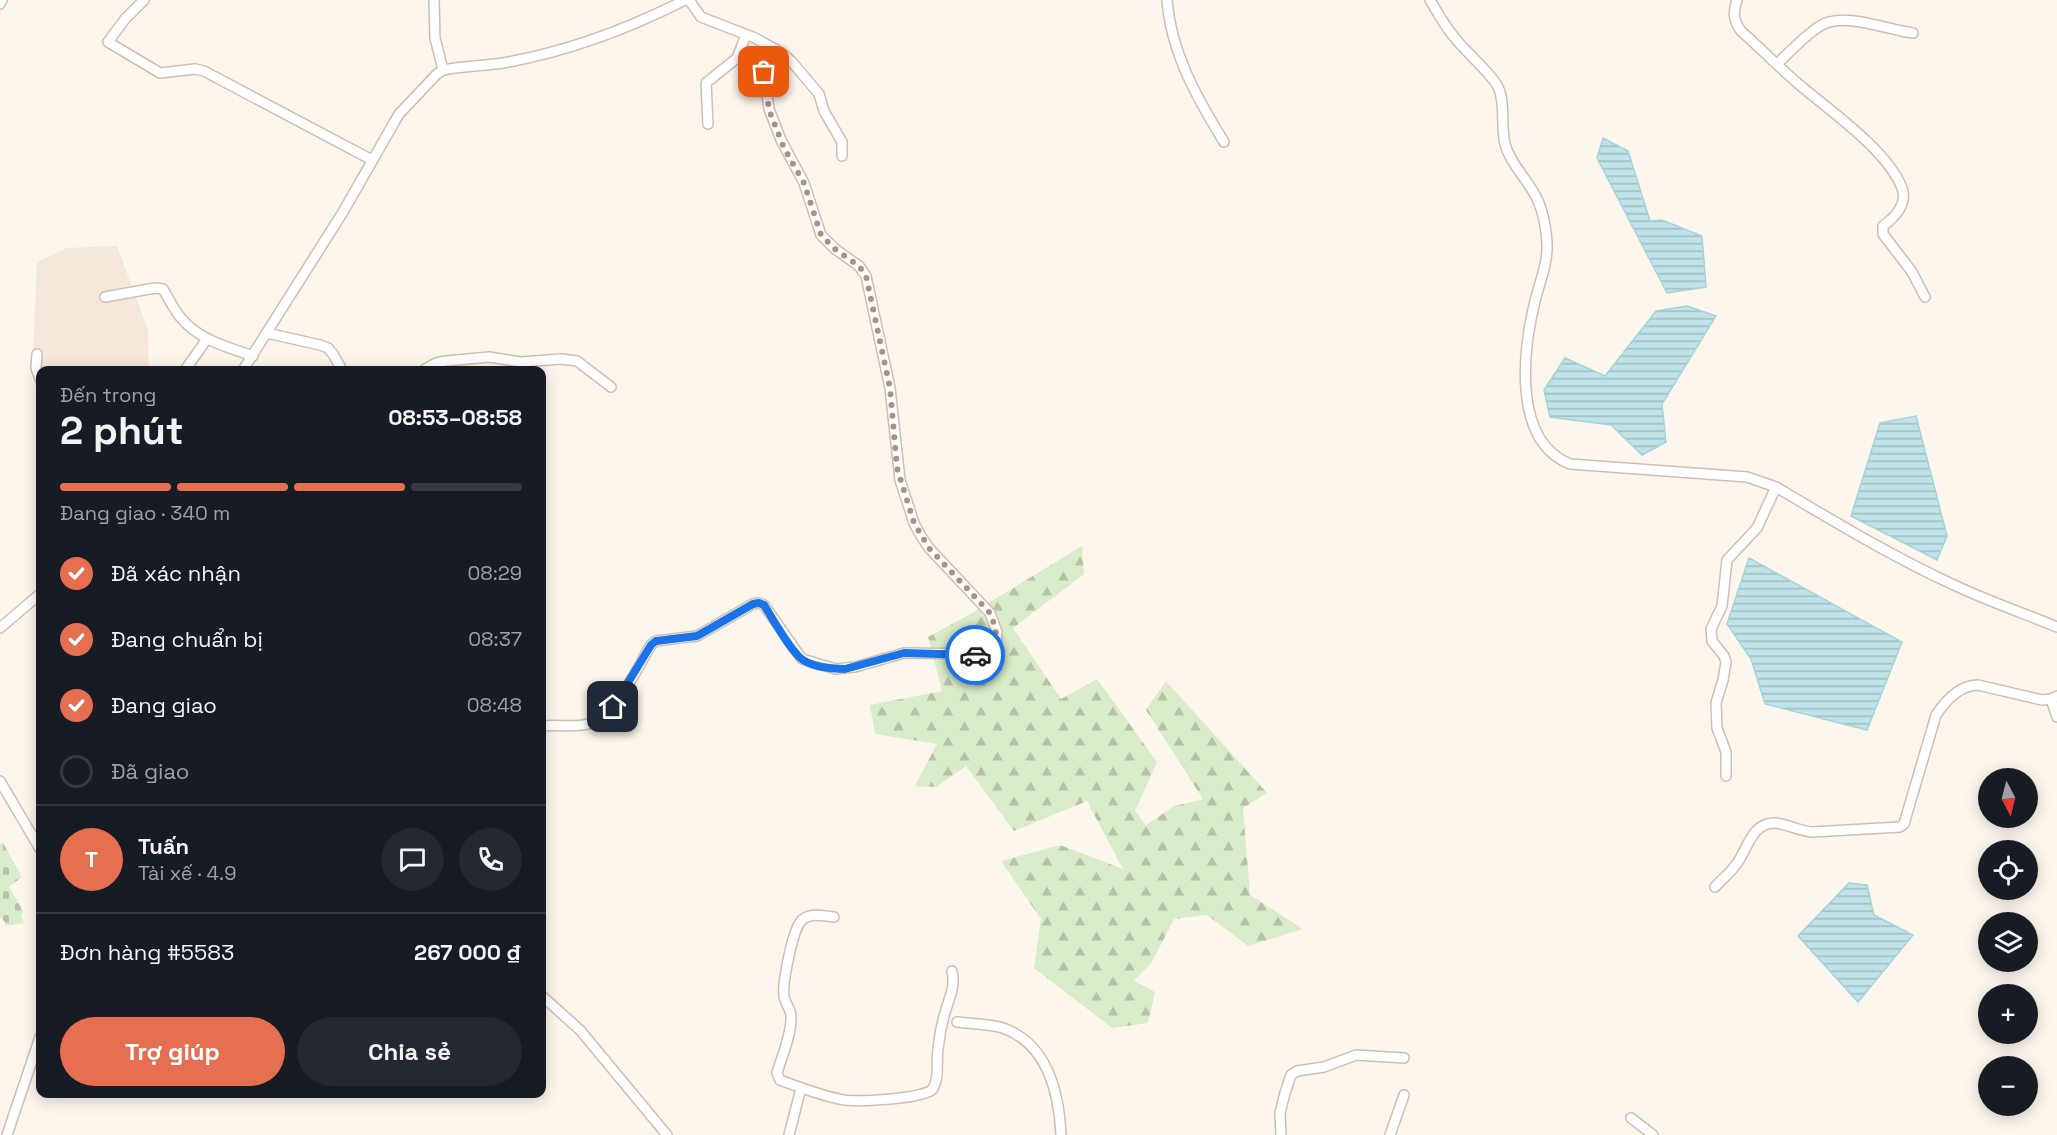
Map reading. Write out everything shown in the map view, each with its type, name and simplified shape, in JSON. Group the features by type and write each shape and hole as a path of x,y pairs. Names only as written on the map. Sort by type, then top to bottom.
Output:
{"street":[{"path":"144,0 125,19 108,42 160,73 195,69 204,71 372,160"},
{"path":"434,0 435,38 443,70"},
{"path":"1167,0 1171,30 1188,80 1224,142"},
{"path":"1430,0 1455,38 1495,82 1506,147 1541,208 1545,225 1547,260 1535,302 1525,367 1530,415 1545,448 1556,459 1570,464 1747,477 1776,487 1913,565 1956,586 2057,627"},
{"path":"1737,0 1734,17 1736,24 1777,64 1880,154 1891,170 1903,189 1903,201 1896,216 1883,226 1883,234 1912,272 1925,297"},
{"path":"246,366 343,212 399,114 443,70 502,63 571,47 608,34 683,1 701,17 770,46 792,62 819,94 824,111 842,142 842,156"},
{"path":"1777,64 1821,25 1832,22 1862,22 1913,33"},
{"path":"708,124 706,83 737,58 746,35"},
{"path":"546,726 576,726 598,720 613,707 651,645 656,641 697,636 753,604 764,605 802,659 837,669 855,668 904,653 983,654 992,649 996,641 996,632 990,613 929,548 914,523 897,468 890,388 866,276 859,266 835,249 821,235 802,176 781,140 769,110 764,72 770,46"},
{"path":"105,297 155,288 164,290 180,317 192,329 207,339 253,356"},
{"path":"267,333 328,348 339,366"},
{"path":"188,366 207,339"},
{"path":"36,366 37,354"},
{"path":"431,366 446,361 489,357 521,362 561,359 577,361 611,387"},
{"path":"1726,776 1726,752 1717,728 1716,703 1726,662 1712,641 1711,630 1724,596 1727,560 1757,528 1776,487"},
{"path":"0,628 36,597"},
{"path":"1715,886 1735,867 1751,837 1761,826 1773,823 1799,831 1812,832 1900,827 1904,824 1936,715 1961,688 1978,685 2042,700 2054,698 2057,717"},
{"path":"0,781 36,842"},
{"path":"834,916 815,915 801,920 795,932 784,996 790,1010 791,1021 778,1077 780,1080 847,1100 916,1096 932,1090 937,1078 938,1049 944,1015 952,995 954,978 952,971"},
{"path":"546,1000 579,1030 668,1135"},
{"path":"957,1022 1003,1029 1030,1044 1046,1065 1056,1093 1061,1135"},
{"path":"7,1135 36,1049"},
{"path":"1281,1135 1280,1113 1291,1075 1298,1071 1324,1067 1356,1055 1404,1058"},
{"path":"789,1135 801,1088"},
{"path":"1389,1135 1404,1095"},
{"path":"1631,1118 1653,1135"}],"shaded area":[{"path":"117,246 148,330 149,366 36,366 36,383 32,374 37,262 67,248"}],"green space":[{"path":"1082,546 1084,574 1013,628 1061,699 1097,679 1157,762 1135,811 1146,825 1174,806 1203,799 1146,710 1166,681 1267,793 1243,808 1250,895 1303,929 1248,946 1207,915 1174,919 1152,962 1134,981 1155,992 1148,1023 1112,1028 1034,968 1041,919 1001,861 1060,845 1123,869 1087,801 1014,831 966,766 936,787 915,786 937,744 875,734 870,705 942,691 928,637"},
{"path":"3,843 22,877 9,887 23,911 21,916 24,923 5,926 5,922 0,917 0,844"}],"water":[{"path":"1603,138 1628,151 1650,221 1662,220 1702,236 1706,287 1667,293 1597,158"},
{"path":"1687,306 1716,316 1662,404 1666,442 1642,455 1611,425 1550,417 1544,390 1565,358 1605,376 1656,311"},
{"path":"1916,416 1947,536 1937,560 1851,516 1880,423"},
{"path":"1749,558 1902,642 1867,730 1765,704 1751,659 1727,624"},
{"path":"1849,883 1867,885 1874,915 1913,935 1858,1002 1798,936"}],"way so far":[{"path":"764,72 769,110 784,148 802,176 821,235 835,249 859,266 866,276 890,388 897,468 914,523 929,548 990,613 994,623 996,641 992,649 975,655"}],"route":[{"path":"613,707 651,645 656,641 697,636 753,604 759,603 764,605 797,654 810,663 845,669 904,653 975,655"}]}
